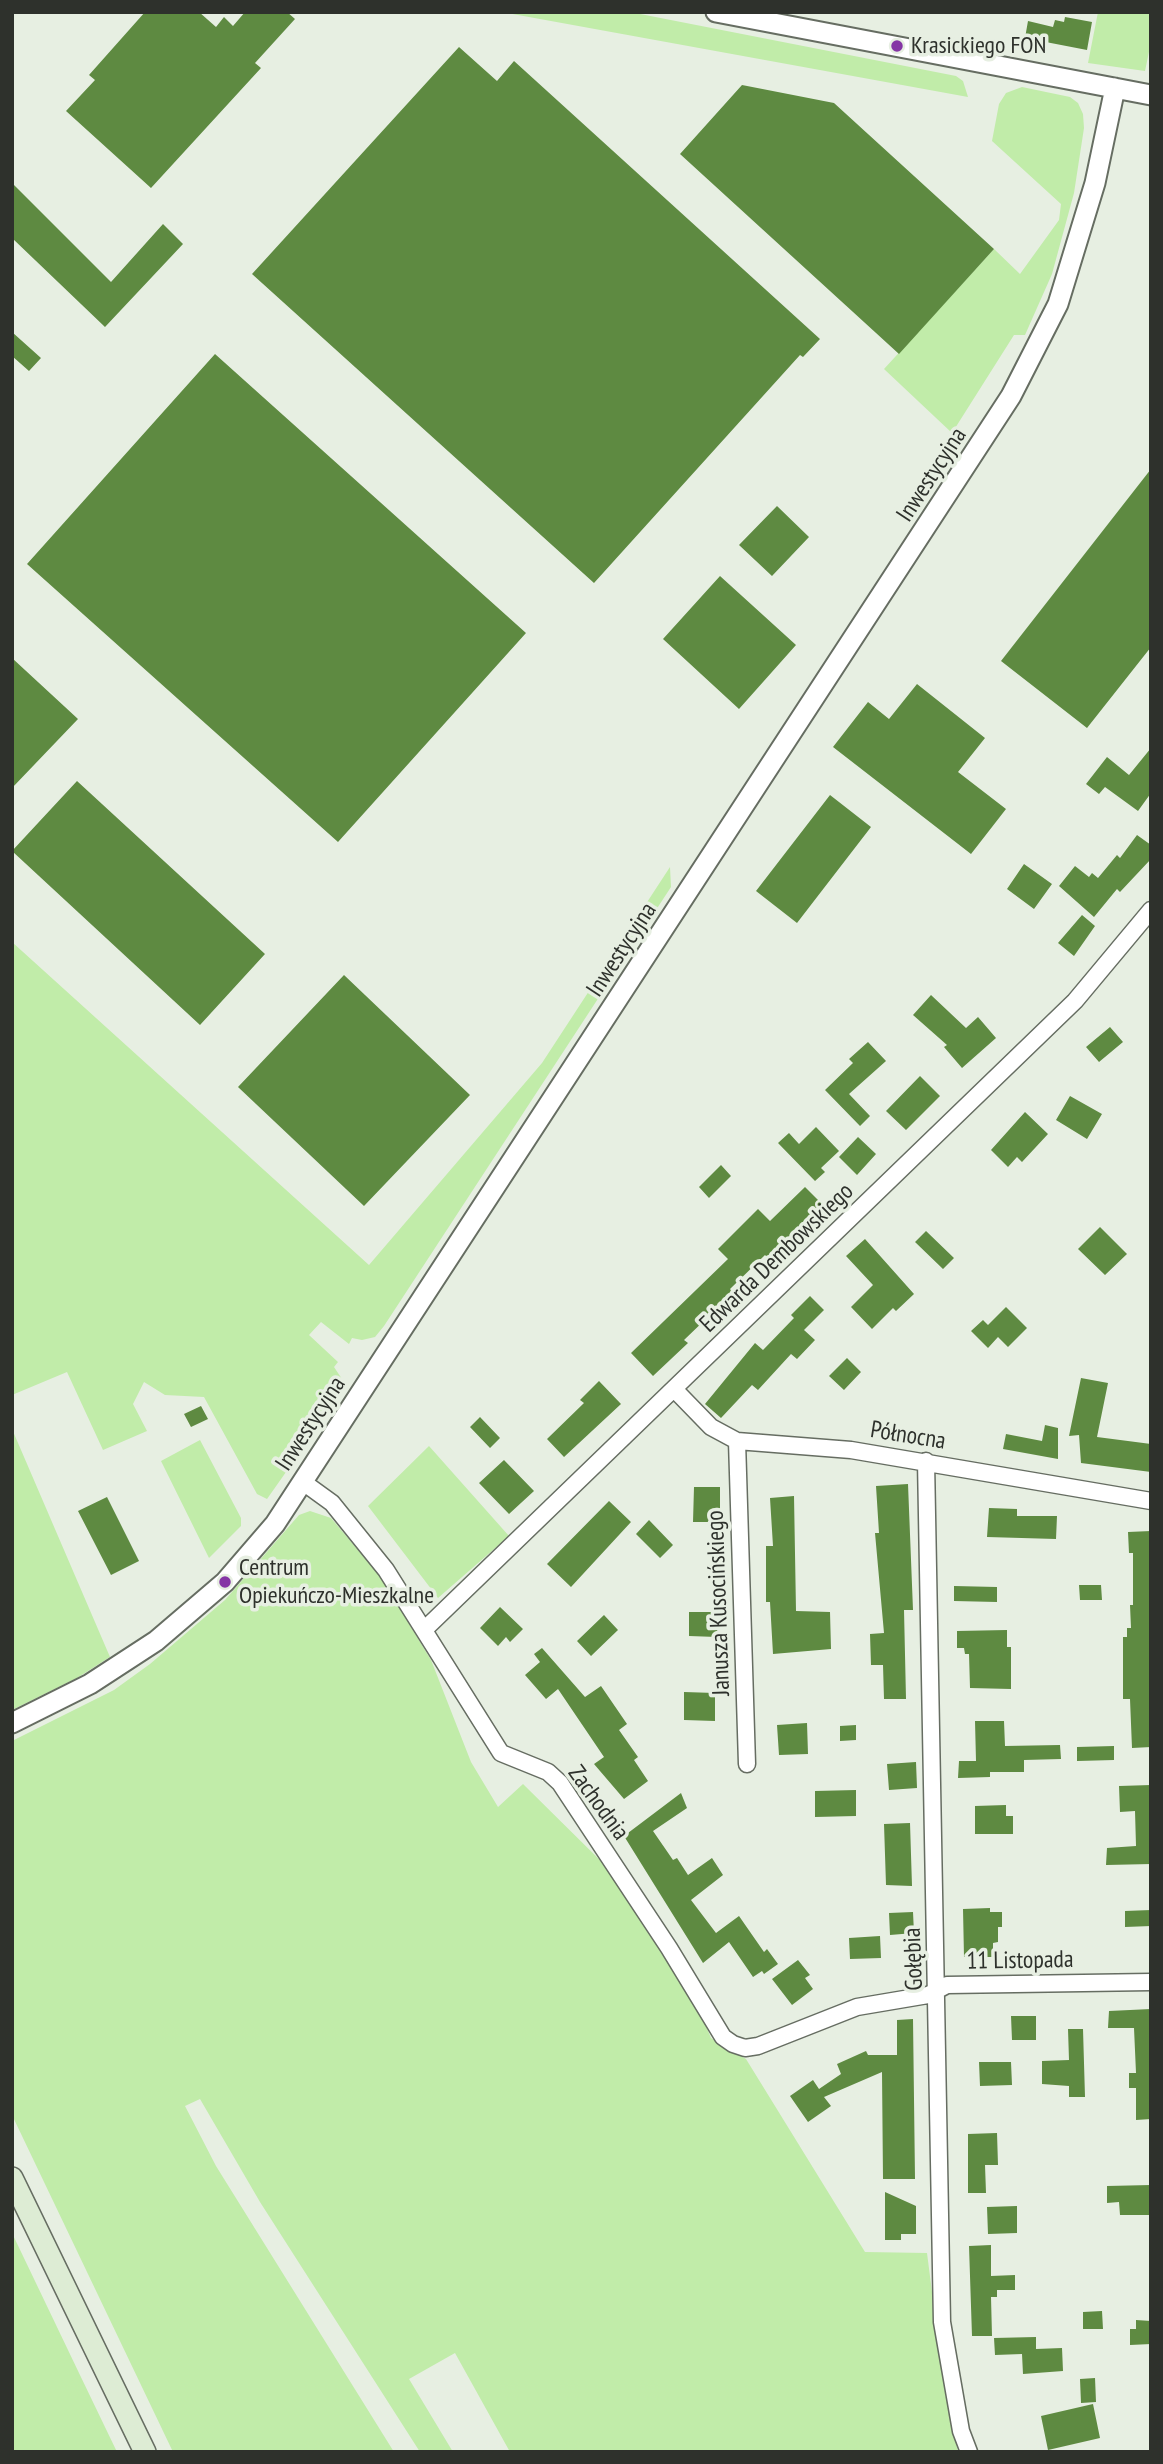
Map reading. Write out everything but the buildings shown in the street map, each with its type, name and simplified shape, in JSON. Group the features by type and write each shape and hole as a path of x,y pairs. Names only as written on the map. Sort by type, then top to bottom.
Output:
{"main road":[{"path":"12,2178 145,2452"}],"street":[{"path":"716,12 745,15 1151,95"},
{"name":"Inwestycyjna","path":"12,1723 90,1684 156,1641 197,1609 241,1566 303,1482 1011,396 1058,304 1095,183 1115,88"},
{"name":"Edwarda Dembowskiego","path":"425,1629 1075,1001 1151,910"},
{"name":"Północna","path":"675,1390 711,1427 737,1441 851,1450 1151,1501"},
{"name":"Janusza Kusocińskiego","path":"737,1441 747,1764"},
{"name":"Gołębia","path":"926,1461 938,1989 942,2322 961,2431 969,2452"},
{"name":"Zachodnia","path":"303,1482 332,1503 386,1570 501,1753 548,1772 560,1783 669,1948 723,2037 733,2044"},
{"name":"11 Listopada","path":"733,2044 745,2048 758,2046 857,2007 928,1995 947,1985 1151,1982"}],"green space":[{"path":"630,12 956,76 963,81 968,97 507,13"},
{"path":"1098,12 1151,12 1151,42 1145,71 1088,63"},
{"path":"1022,87 1070,97 1078,103 1083,114 1084,128 1074,193 1052,274 1025,335 1014,335 952,433 884,369 994,249 1020,274 1059,220 1061,204 992,141 999,104 1006,93"},
{"path":"670,867 671,887 384,1326 375,1337 362,1340 352,1338 349,1344 321,1322 309,1335 338,1362 334,1367 342,1379 341,1394 267,1499 257,1494 204,1397 165,1395 144,1382 133,1404 147,1431 103,1450 67,1372 12,1395 12,942 369,1265 542,1063"},
{"path":"12,1429 110,1657 77,1678 12,1710"},
{"path":"200,1440 241,1518 241,1526 209,1558 161,1461"},
{"path":"429,1446 509,1536 438,1598 368,1506"},
{"path":"310,1511 331,1518 380,1576 431,1660 471,1762 498,1807 523,1784 612,1872 695,2000 711,2038 746,2059 865,2252 927,2253 945,2393 958,2452 510,2452 455,2353 409,2379 453,2452 420,2452 260,2202 200,2099 185,2106 216,2166 394,2452 173,2452 12,2115 12,1741 114,1690 150,1664 225,1600 299,1515"},
{"path":"12,2233 79,2373 117,2452 12,2452"}],"place":[{"name":"Krasickiego FON","path":"897,46"},
{"name":"Centrum Opiekuńczo-Mieszkalne","path":"225,1582"}]}
